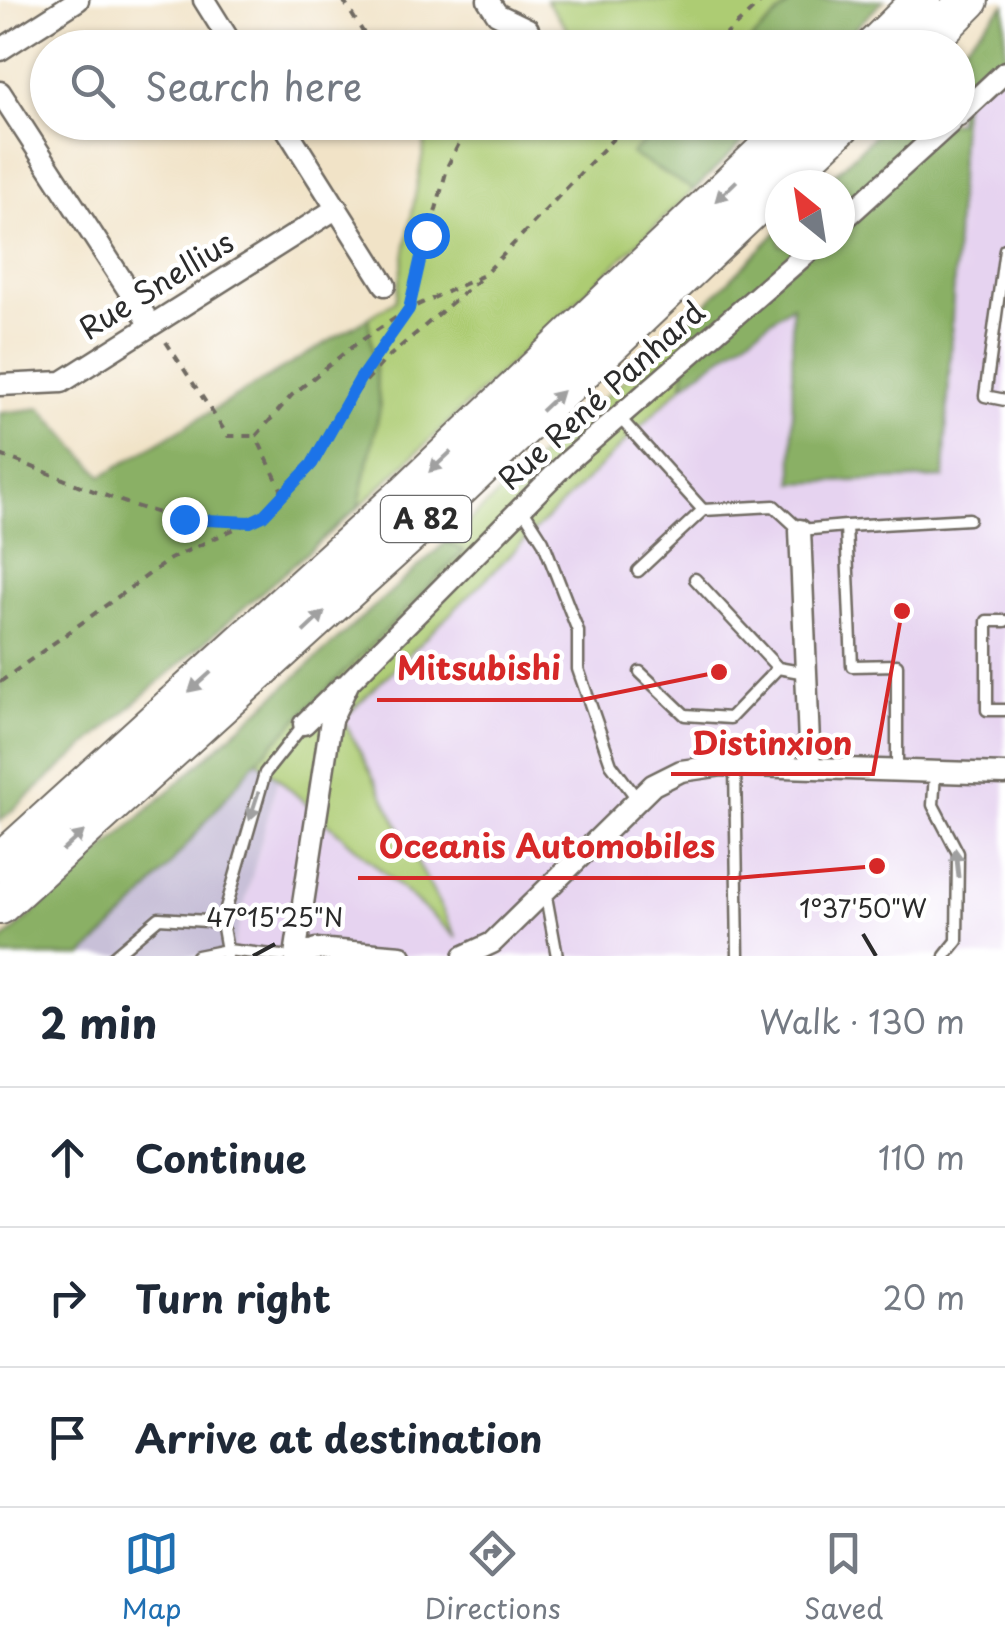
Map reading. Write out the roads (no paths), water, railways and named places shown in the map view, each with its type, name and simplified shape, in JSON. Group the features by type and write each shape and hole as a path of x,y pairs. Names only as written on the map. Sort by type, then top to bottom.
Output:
{"highway":[{"path":"891,30 922,0"},
{"path":"939,30 969,0"},
{"name":"A 82","path":"0,862 422,479 777,140"},
{"name":"A 82","path":"0,906 424,520 825,140"}],"street":[{"path":"31,30 78,0"},
{"path":"204,0 223,30"},
{"path":"488,0 497,14 528,30"},
{"path":"0,50 30,31"},
{"path":"975,100 1005,72"},
{"path":"0,92 30,138"},
{"path":"31,140 152,324"},
{"path":"294,140 385,285"},
{"path":"855,209 931,140"},
{"name":"Rue Snellius","path":"0,385 62,382 337,208"},
{"name":"Rue René Panhard","path":"304,724 618,417 799,260"},
{"path":"800,530 810,766"},
{"name":"Rue René Panhard","path":"297,956 331,720 348,682"},
{"path":"464,956 492,942 653,785 681,771 735,765 1005,774"},
{"path":"297,956 316,949 387,955"}],"lane":[{"path":"1005,249 984,396 1005,400"},
{"path":"618,417 703,510"},
{"path":"638,571 703,510 774,506 800,530 969,519"},
{"path":"522,508 543,541 578,631 578,669 611,764 638,800"},
{"path":"846,526 852,666 898,664 897,770"},
{"path":"695,579 778,668 806,672"},
{"path":"1005,621 987,621 986,674 986,710 1005,710"},
{"path":"640,672 685,715 730,718 778,668"},
{"path":"227,953 222,922 265,773 304,724"},
{"path":"735,765 738,956"},
{"path":"935,771 933,804 958,854 957,942 946,956"},
{"path":"545,890 557,956"},
{"path":"114,956 159,918 222,922"},
{"path":"132,956 142,934"},
{"path":"197,956 282,956"}],"place":[{"name":"Distinxion","path":"902,611"},
{"name":"Mitsubishi","path":"719,672"},
{"name":"Oceanis Automobiles","path":"877,866"}]}
